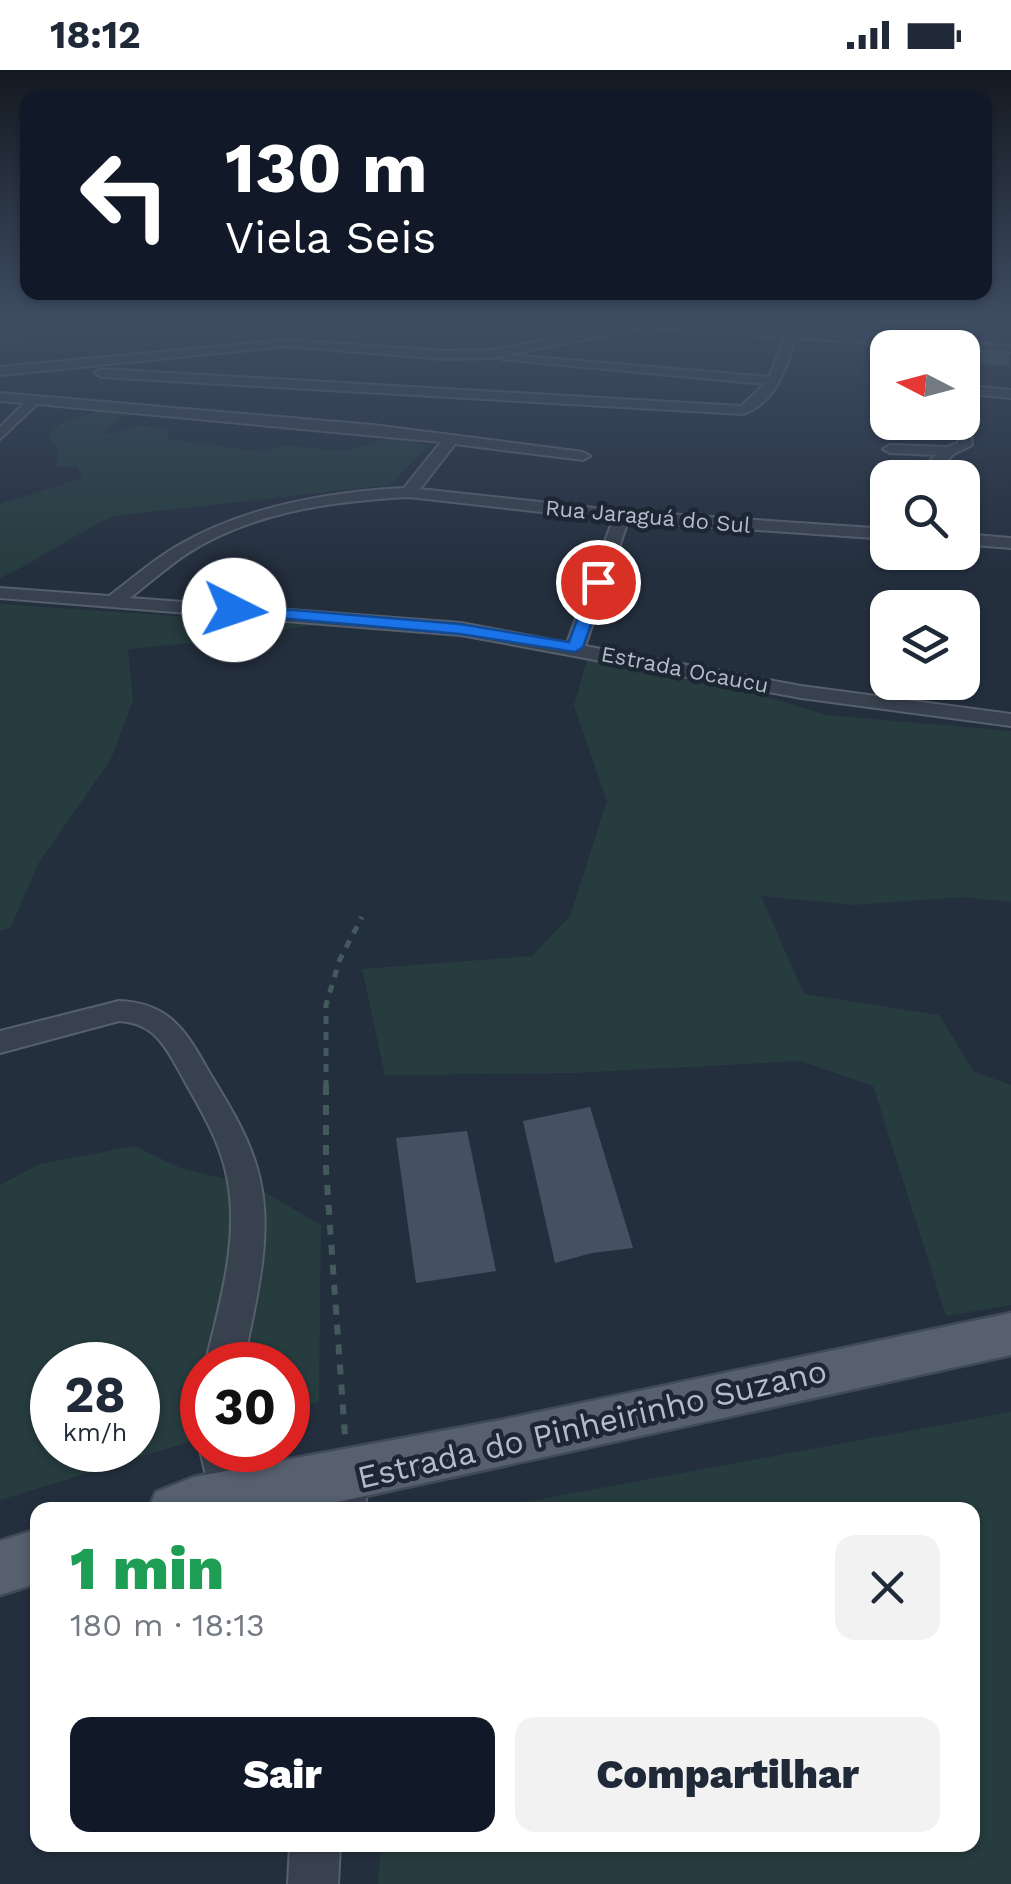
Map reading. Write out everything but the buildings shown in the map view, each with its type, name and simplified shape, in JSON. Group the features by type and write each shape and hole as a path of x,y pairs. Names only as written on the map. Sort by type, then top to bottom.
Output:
{"main road":[{"name":"Estrada do Pinheirinho Suzano","path":"185,1502 225,1474 347,1494 795,1378 1011,1334"},
{"path":"0,1568 30,1559"}],"street":[{"path":"0,434 29,405"},
{"path":"95,405 452,438 582,456"},
{"path":"616,405 704,410 754,408 756,405"},
{"path":"409,492 452,438"},
{"path":"890,449 949,451 959,449 968,440"},
{"path":"939,460 949,451"},
{"name":"Rua Jaraguá do Sul","path":"114,601 180,550 248,520 334,499 409,492 622,516 870,533"},
{"path":"575,647 622,516"},
{"path":"980,541 1011,543"},
{"name":"Estrada Ocaucu","path":"0,593 460,629 575,647 801,692 1011,720"},
{"path":"0,1042 120,1011 138,1010 152,1014 178,1042 232,1142 244,1180 246,1223 240,1286 229,1342"},
{"path":"313,1884 315,1852"}],"path":[{"path":"347,1494 326,1170 326,1006 340,959 362,917"}],"green space":[{"path":"103,409 132,410 101,432 113,434 139,425 169,429 167,439 265,452 283,445 344,451 391,438 428,445 390,485 114,516 0,578 0,504 83,478 76,467 56,466 58,447 47,436 62,423"},
{"path":"0,604 311,625 226,640 128,649 133,700 111,759 38,864 11,927 0,931"},
{"path":"587,660 741,689 826,715 1011,731 1011,902 962,897 853,905 761,896 804,994 939,1015 974,1072 1011,1085 1011,1305 946,1316 873,1086 801,1061 574,1073 385,1075 362,969 532,956 570,916 607,801 574,706"},
{"path":"135,1146 180,1168 254,1186 321,1225 319,1402 310,1405 310,1342 180,1342 180,1445 160,1451 160,1342 30,1342 30,1472 91,1472 0,1500 0,1185 40,1164"},
{"path":"1011,1412 1011,1884 378,1884 380,1852 980,1852 980,1502 526,1502"}],"route":[{"path":"234,610 460,629 575,647 598,582"}]}
